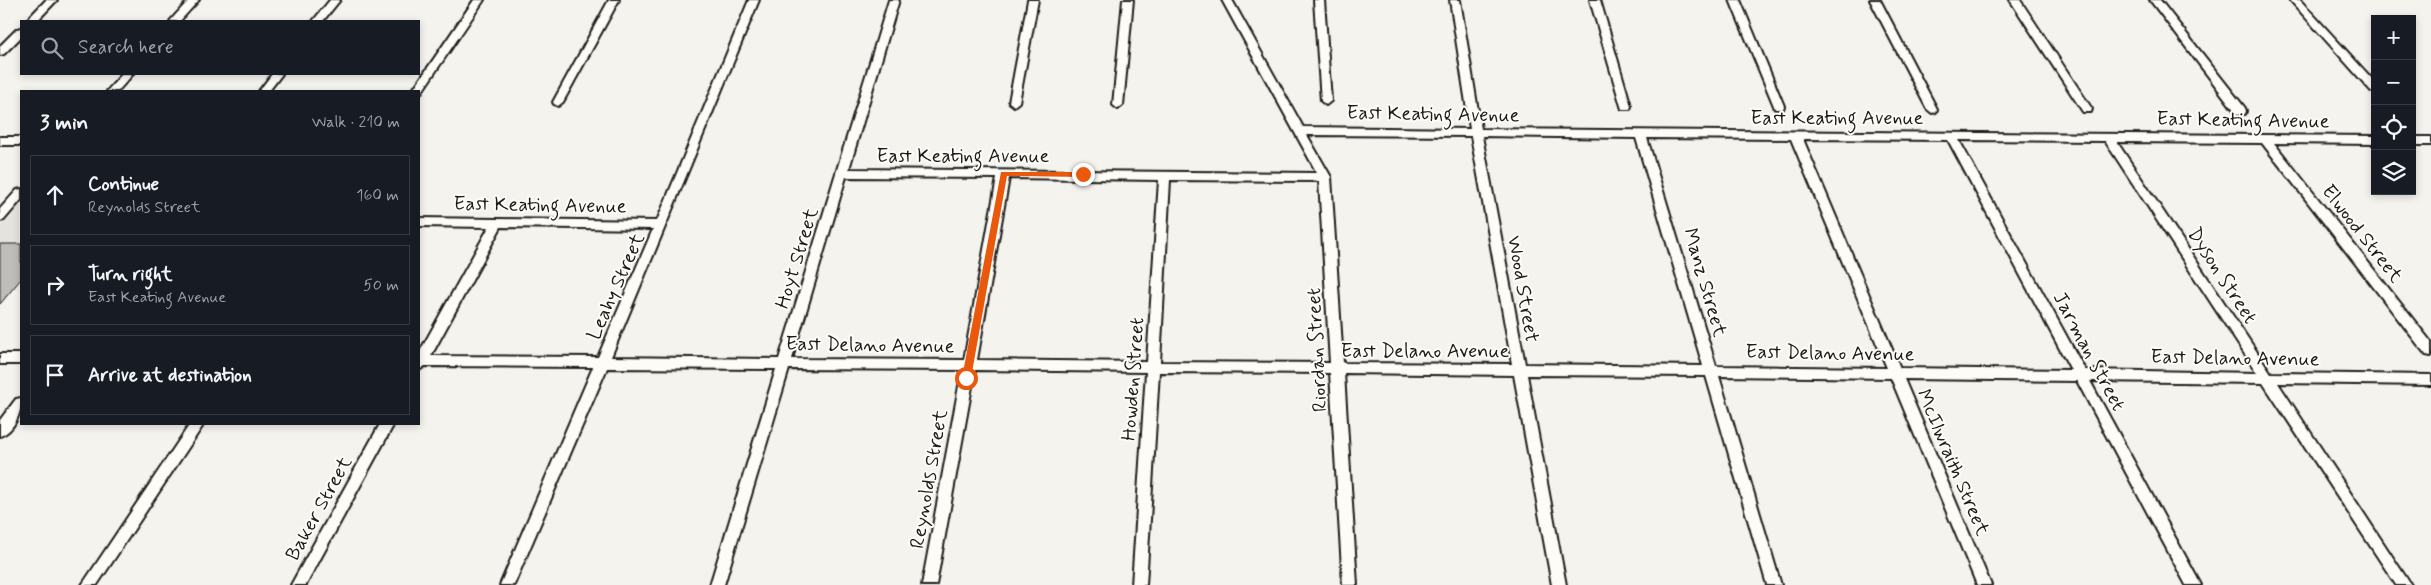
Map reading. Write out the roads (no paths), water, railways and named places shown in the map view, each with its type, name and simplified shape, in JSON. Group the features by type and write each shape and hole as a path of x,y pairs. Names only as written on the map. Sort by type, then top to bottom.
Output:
{"street":[{"path":"31,20 52,0"},
{"path":"176,20 194,0"},
{"path":"319,20 334,0"},
{"path":"418,90 479,0"},
{"path":"558,102 614,0"},
{"name":"Leahy Street","path":"507,585 661,225 754,0"},
{"name":"Hoyt Street","path":"717,585 894,0"},
{"path":"1014,102 1033,0"},
{"path":"1118,105 1128,0"},
{"name":"Riordan Street","path":"1227,0 1325,177 1350,585"},
{"path":"1320,0 1326,101"},
{"name":"Wood Street","path":"1455,0 1476,132 1559,585"},
{"path":"1595,0 1626,106"},
{"path":"1735,0 1779,106"},
{"path":"1875,0 1932,109"},
{"path":"2015,0 2087,110"},
{"path":"2155,0 2241,111"},
{"path":"2295,0 2371,86"},
{"path":"0,52 20,32"},
{"path":"113,90 127,75"},
{"path":"265,90 276,75"},
{"name":"East Keating Avenue","path":"1297,126 1641,135 1795,134 2371,140"},
{"name":"McIlwraith Street","path":"1795,134 1984,585"},
{"name":"Manz Street","path":"1641,135 1774,585"},
{"name":"Jarman Street","path":"1951,136 2194,585"},
{"name":"Dyson Street","path":"2108,137 2404,585"},
{"name":"Elwood Street","path":"2264,138 2431,351"},
{"path":"0,141 20,141"},
{"path":"2416,141 2429,143"},
{"name":"East Keating Avenue","path":"842,173 1325,177"},
{"name":"Reynolds Street","path":"928,585 1004,174"},
{"name":"Howden Street","path":"1139,585 1165,175"},
{"path":"0,217 20,195"},
{"name":"East Keating Avenue","path":"420,222 661,225"},
{"path":"420,361 497,222"},
{"path":"0,359 20,359"},
{"name":"East Delano Avenue","path":"420,363 602,362 1337,370 1710,371 2431,380"},
{"path":"0,430 20,404"},
{"path":"89,585 196,425"},
{"name":"Baker Street","path":"298,585 386,425"}]}
